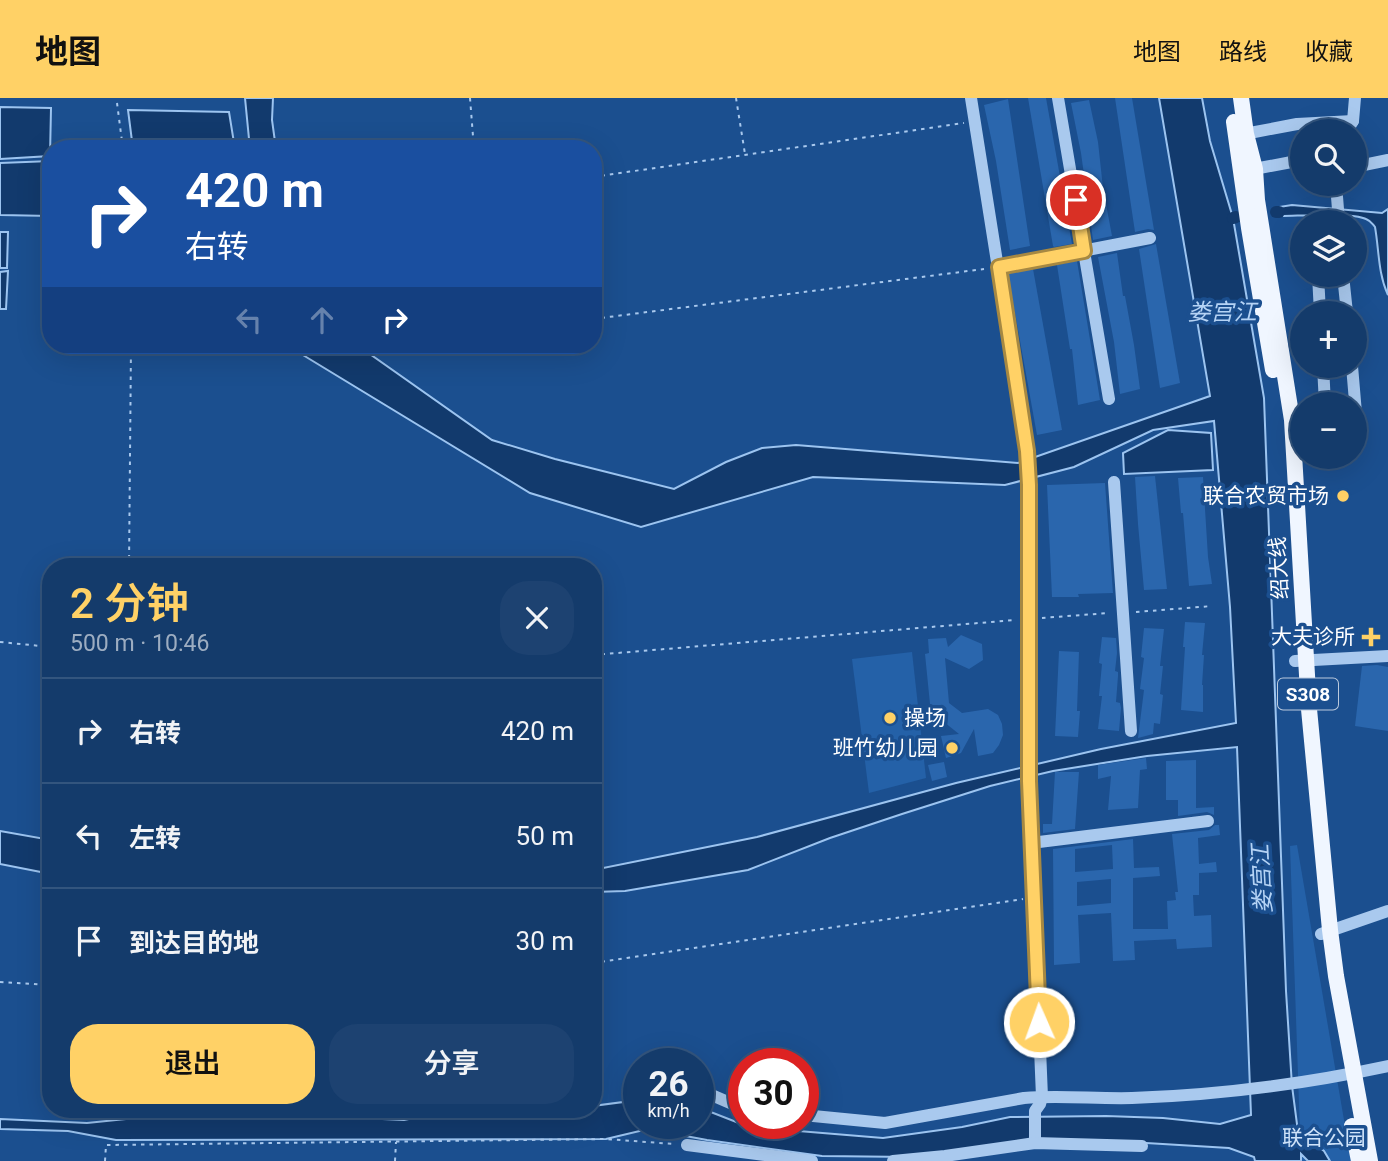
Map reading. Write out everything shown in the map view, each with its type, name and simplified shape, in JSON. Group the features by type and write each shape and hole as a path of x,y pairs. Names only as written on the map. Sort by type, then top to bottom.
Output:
{"main road":[{"name":"绍大线","path":"1231,98 1248,171 1249,228 1281,422 1290,433"},
{"name":"绍大线","path":"1241,98 1241,135"},
{"name":"绍大线","path":"1293,469 1301,660 1300,723 1326,932 1326,977 1370,1161"},
{"name":"绍大线","path":"1349,1075 1359,1161"}],"street":[{"path":"971,98 1027,451 1029,781 1042,1097 1035,1111 1035,1142"},
{"path":"1058,98 1109,399"},
{"path":"1351,119 1355,98"},
{"path":"1241,135 1290,125"},
{"path":"1367,164 1388,160"},
{"path":"1248,171 1290,162"},
{"path":"999,267 1150,238"},
{"path":"1114,482 1131,731"},
{"path":"1301,660 1388,656"},
{"path":"1031,843 1208,821"},
{"path":"1326,932 1388,911"},
{"path":"819,1117 885,1123 1042,1097 1130,1098 1238,1090 1349,1075 1388,1066"},
{"path":"893,1161 987,1155 1035,1142 1142,1146"},
{"path":"687,1145 812,1161"}],"path":[{"path":"470,98 473,140"},
{"path":"736,98 745,155"},
{"path":"117,103 122,140"},
{"path":"602,176 975,122"},
{"path":"602,318 999,267"},
{"path":"129,558 131,354"},
{"path":"602,654 1212,606"},
{"path":"0,642 42,647"},
{"path":"602,962 1034,897"},
{"path":"0,982 42,984"},
{"path":"105,1161 106,1145 606,1139 687,1145"},
{"path":"395,1161 396,1142"}],"green space":[{"name":"操场","path":"912,652 926,778 869,793 852,659"},
{"name":"联合公园","path":"1297,845 1351,1161 1301,1161 1290,846"}],"water":[{"path":"245,98 273,98 275,140 249,140"},
{"name":"娄宫江","path":"1159,98 1202,98 1210,141 1233,218 1264,398 1286,991 1292,1086 1298,1132 1324,1151 1330,1161 1308,1161 1301,1154 1301,1161 1255,1161 1254,1157 1229,1148 1113,1141 911,1157 822,1156 702,1139 714,1139 714,1113 728,1119 728,1139 819,1139 819,1133 883,1138 1010,1117 1106,1116 1220,1124 1251,1115 1237,747 1147,756 1053,771 990,786 902,814 748,870 625,891 602,892 602,868 757,837 956,783 1101,749 1236,723 1230,607 1214,421 1153,430 1074,467 1005,485 813,477 641,527 530,493 301,354 370,354 492,440 674,489 726,462 762,448 796,445 1018,463 1210,396"},
{"path":"0,107 51,108 50,140 42,140 42,156 0,159"},
{"path":"128,110 229,112 234,140 132,140"},
{"path":"42,161 42,216 0,215 0,163"},
{"path":"1292,205 1348,210 1290,210 1290,216 1281,216 1279,207"},
{"path":"1388,209 1388,295 1381,270 1375,227 1367,220 1367,212 1382,213"},
{"path":"0,232 8,232 7,268 0,268"},
{"path":"8,271 6,309 0,309 0,272"},
{"path":"1168,430 1211,433 1213,470 1124,474 1123,453"},
{"path":"0,831 42,838 42,872 0,864"},
{"path":"623,1102 623,1135 606,1139 116,1140 68,1131 0,1129 0,1119 87,1123 153,1118 602,1118 602,1105"}],"building":[{"path":"1028,98 1046,98 1072,244 1053,246"},
{"path":"1115,98 1132,98 1154,230 1135,232"},
{"path":"1008,99 1030,246 1010,250 984,105"},
{"path":"1089,100 1112,236 1093,240 1071,103"},
{"path":"1156,244 1180,383 1160,388 1139,249"},
{"path":"1117,253 1140,389 1120,394 1114,342 1098,257"},
{"path":"1077,261 1100,400 1078,405 1072,349 1057,265"},
{"path":"1033,269 1062,430 1037,435 1008,274"},
{"path":"1155,476 1167,589 1144,590 1135,477"},
{"path":"1203,477 1212,584 1189,586 1178,478"},
{"path":"1105,483 1113,593 1052,597 1047,485"},
{"path":"1185,622 1205,623 1202,655 1203,712 1181,710"},
{"path":"1144,628 1164,629 1160,666 1163,666 1160,694 1163,695 1160,724 1154,723 1153,734 1138,738 1144,690 1140,689"},
{"path":"961,635 982,644 983,660 969,669 945,658 949,703 962,713 988,709 998,715 1003,735 993,753 978,756 974,729 961,753 946,758 941,736 959,734 934,714 934,706 930,704 925,654 929,653 928,639 946,638 948,647"},
{"path":"1102,637 1116,638 1116,702 1120,703 1121,708 1119,731 1098,729 1102,696 1099,696 1102,664 1099,663"},
{"path":"1059,651 1079,652 1078,737 1055,736"},
{"path":"1362,666 1388,667 1388,731 1355,726"},
{"path":"1146,758 1147,769 1140,770 1138,808 1108,810 1111,776 1098,779 1098,765"},
{"path":"1196,760 1196,808 1214,807 1214,815 1207,812 1178,816 1178,800 1166,800 1166,761"},
{"path":"944,762 947,777 932,781 928,765"},
{"path":"1055,772 1079,772 1075,829 1043,833 1043,824 1052,824"},
{"path":"1219,825 1220,835 1198,838 1199,864 1216,862 1217,872 1199,873 1199,895 1193,895 1194,916 1211,915 1212,947 1177,949 1176,939 1134,941 1135,960 1113,961 1111,913 1078,915 1080,963 1054,965 1053,849 1133,839 1134,868 1159,867 1160,876 1133,878 1133,929 1168,929 1167,901 1176,900 1175,892 1178,892 1172,834 1209,830","holes":["1112,845 1113,869 1075,872 1075,849","1111,879 1111,903 1077,906 1077,882"]}],"place":[{"name":"联合农贸市场","path":"1343,496"},
{"name":"大夫诊所","path":"1371,637"},
{"name":"操场","path":"890,718"},
{"name":"班竹幼儿园","path":"952,748"}],"route":[{"path":"1039,1022 1029,781 1029,485 1027,451 999,267 1084,251 1076,200"}]}
